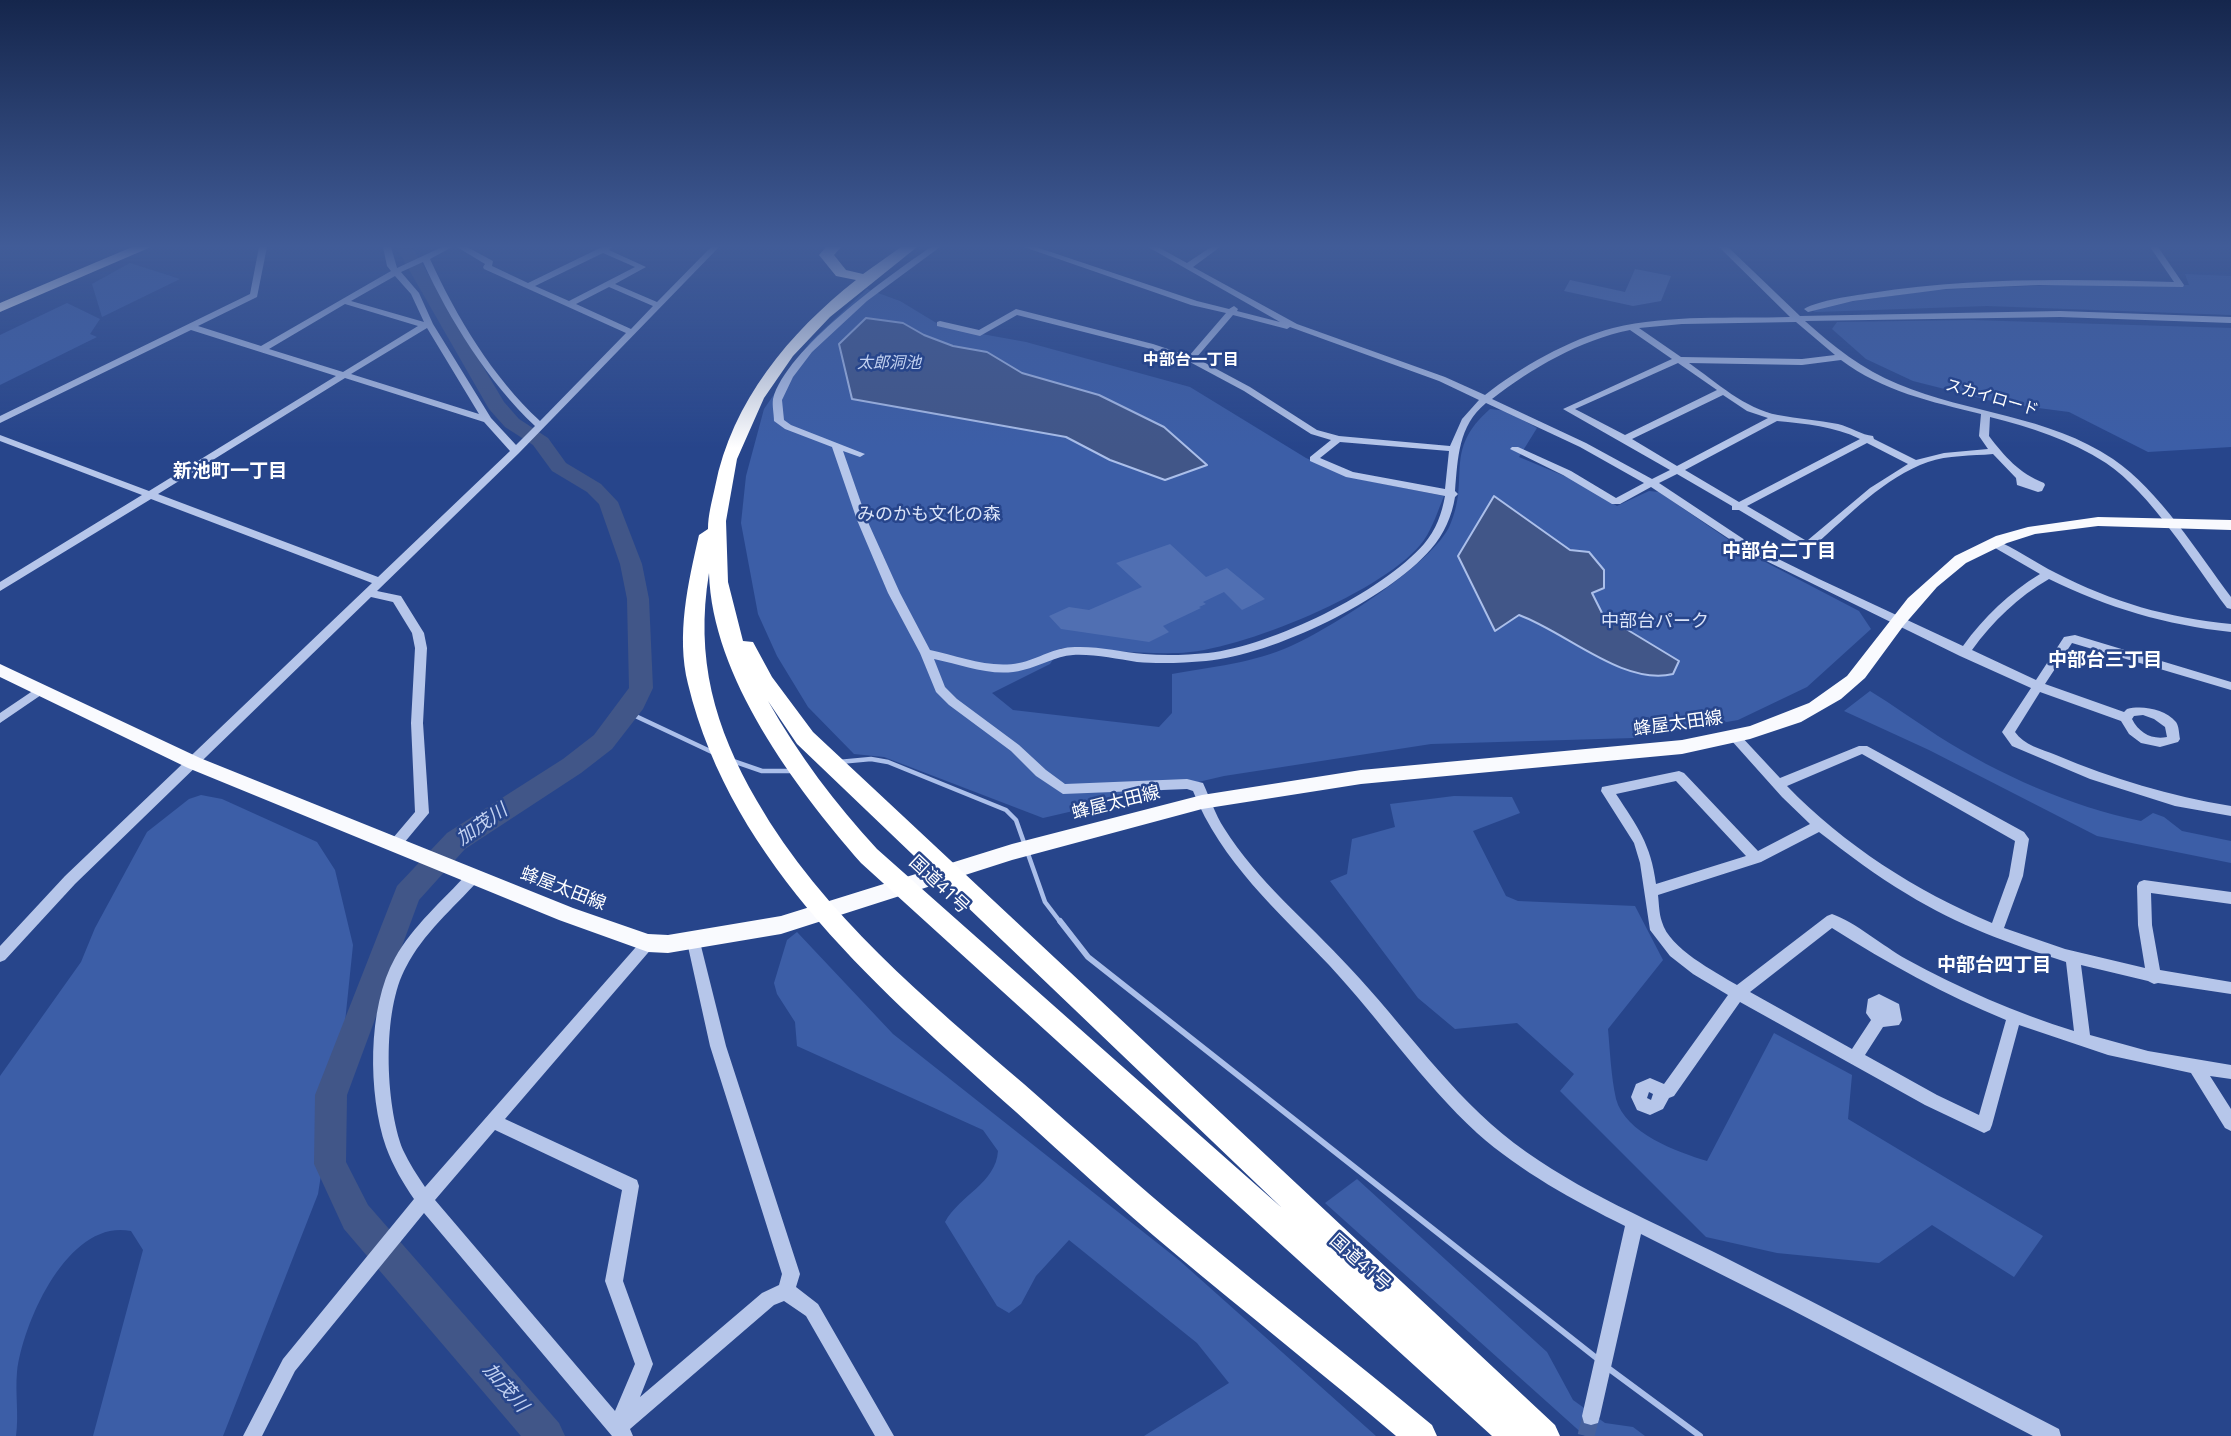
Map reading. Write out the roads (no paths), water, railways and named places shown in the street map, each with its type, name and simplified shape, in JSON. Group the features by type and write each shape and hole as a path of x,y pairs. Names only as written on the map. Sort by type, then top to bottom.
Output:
{"highway":[{"name":"国道41号","path":"813,314 784,345 743,407 719,471 709,530 714,596 723,639 752,712 839,835 1499,1436"},
{"name":"国道41号","path":"778,751 748,684 725,617 717,557 719,511 729,461 755,398 794,345 825,314"},
{"path":"719,511 729,591 752,662 798,729 850,782 1544,1436"},
{"path":"709,530 691,634 698,684 712,729 732,776 769,838 823,912 863,955 1182,1240 1421,1436"},
{"name":"国道41号","path":"914,905 1516,1436"}],"main road":[{"name":"蜂屋太田線","path":"0,670 194,763 473,877 648,943 694,942 780,925 1012,852 1202,802 1276,788 1374,776 1682,747 1735,737 1822,703 1853,681 1898,621 1954,563 1994,544 2047,527 2070,524 2166,522 2231,525"}],"street":[{"path":"0,420 217,314"},
{"path":"260,350 321,314"},
{"path":"389,314 427,325"},
{"path":"423,314 427,325 487,420 516,451"},
{"path":"456,314 517,405 540,426"},
{"path":"591,314 631,332"},
{"path":"0,956 70,880 516,451 648,314"},
{"path":"845,314 785,385 776,405 779,421 788,427 860,454"},
{"path":"940,324 980,333 1013,314"},
{"path":"1024,314 1191,359 1247,389 1314,432 1338,439 1454,449"},
{"path":"1191,359 1228,314"},
{"path":"1233,314 1282,327 1294,326"},
{"path":"1272,314 1294,326 1442,379 1583,444 1653,484 1756,552 1964,653 2040,687 2126,718"},
{"name":"スカイロード","path":"1795,314 1843,357 1895,387 2058,434 2115,464 2166,522 2231,605"},
{"path":"926,653 1006,668 1022,667 1063,651 1151,659 1214,657 1257,646 1335,611 1409,566 1430,544 1443,521 1453,494 1454,449 1468,415 1486,399 1577,344 1595,336 1633,328 1948,314"},
{"path":"2015,314 2231,320"},
{"path":"0,587 427,325"},
{"path":"191,327 487,420"},
{"path":"1633,328 1750,410 1776,418 1833,425 1870,438 1916,464"},
{"path":"1843,357 1802,362 1678,360 1568,409 1625,439 1736,508 1802,544 1811,543 1853,506 1916,464 1956,454 1995,450"},
{"path":"1625,439 1723,391"},
{"path":"1986,412 1984,436 2021,477"},
{"path":"1514,449 1567,473 1616,502 1678,472 1776,418"},
{"path":"0,438 381,582"},
{"path":"1736,508 1870,438"},
{"path":"1338,439 1313,458 1350,475 1453,494"},
{"path":"836,445 862,520 926,653 940,689 1063,789 1187,784 1198,788 1202,802 1246,869 1343,970 1480,1124 1537,1168 2052,1436"},
{"path":"1994,544 2046,576 2134,611 2170,620 2231,628"},
{"path":"1964,653 1982,628 2003,607 2046,576"},
{"path":"370,593 397,599 410,617 421,648 417,723 422,813 394,845"},
{"path":"2231,686 2075,639 2066,642 2040,687 2008,732 2016,743 2091,776 2144,793 2231,811"},
{"path":"0,719 40,690"},
{"path":"1735,737 1820,825 1911,891 1996,932 2073,960 2154,978 2231,988"},
{"path":"1778,784 1863,749 2019,836 2022,839 2016,876 1996,932"},
{"path":"1756,858 1679,776 1607,791 1640,842 1651,891 1655,926 1665,942 1689,964 1855,1058 1984,1125 2014,1017"},
{"path":"1651,891 1756,858 1820,825"},
{"path":"473,877 399,964 384,1012 381,1066 392,1142 412,1184 424,1200 621,1432"},
{"path":"2154,978 2145,925 2144,886 2231,898"},
{"path":"1661,1093 1668,1091 1738,993 1832,920 1910,969 2014,1017 2084,1040 2196,1068 2231,1072"},
{"path":"621,1432 768,1299 786,1291 791,1274 718,1046 694,942"},
{"path":"252,1436 289,1365 424,1200 648,943"},
{"path":"2073,960 2084,1040"},
{"path":"1855,1058 1880,1019"},
{"path":"2196,1068 2231,1123"},
{"path":"493,1121 631,1186 614,1281 644,1364 621,1432"},
{"path":"1591,1416 1635,1221"},
{"path":"786,1291 812,1310 885,1436"}],"water":[{"name":"太郎洞池","path":"866,318 903,323 924,335 953,346 987,352 1022,373 1099,395 1164,427 1207,465 1165,480 1110,460 1066,437 852,399 839,344"},
{"path":"1494,496 1570,550 1589,552 1604,570 1604,588 1592,593 1603,615 1679,661 1673,674 1654,676 1615,665 1519,615 1495,631 1458,556"}],"waterway":[{"name":"加茂川","path":"443,314 496,405 512,423 541,442 546,453 559,467 594,488 608,502 631,564 638,599 641,688 634,703 603,742 572,766 456,841 407,894 331,1095 330,1164 356,1217 546,1436"},
{"path":"627,712 712,752"},
{"path":"839,762 871,759 888,762 1006,810 1016,820 1045,902 1061,923"},
{"path":"733,761 762,771 792,771"},
{"path":"1060,921 1088,957 1599,1360"},
{"path":"1608,1368 1700,1436"}],"tunnel":[{"path":"1586,1436 1591,1416"}],"district":[{"name":"中部台一丁目","path":"1191,360"},
{"name":"新池町一丁目","path":"230,472"},
{"name":"中部台二丁目","path":"1779,552"},
{"name":"中部台三丁目","path":"2105,661"},
{"name":"中部台四丁目","path":"1994,966"}],"park label":[{"name":"みのかも文化の森","path":"929,515"},
{"name":"中部台パーク","path":"1655,622"}]}
